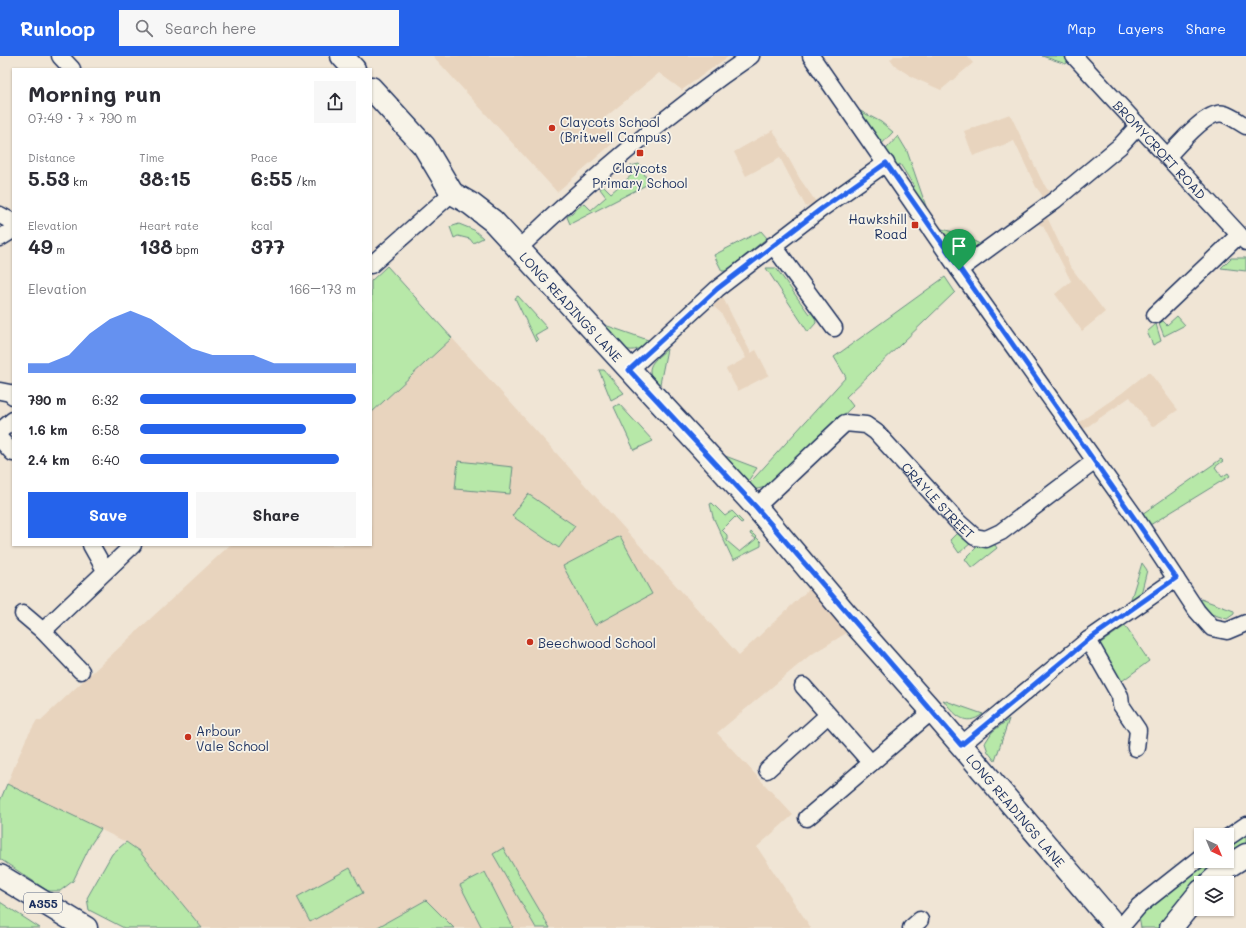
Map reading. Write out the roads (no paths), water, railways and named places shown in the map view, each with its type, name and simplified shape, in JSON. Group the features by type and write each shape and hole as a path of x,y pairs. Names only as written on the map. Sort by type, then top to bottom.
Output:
{"street":[{"path":"60,56 71,68"},
{"path":"342,56 353,68"},
{"path":"518,249 564,204 635,143 751,56"},
{"path":"811,56 959,270 1095,461 1197,611 1212,628 1227,631 1246,623"},
{"name":"BROMYCROFT ROAD","path":"1074,56 1243,238"},
{"name":"LONG READINGS LANE","path":"372,89 424,146 452,193 471,204 493,221 756,507 847,615 932,710 1116,928"},
{"path":"1168,156 1203,120 1214,114 1223,113 1246,126"},
{"path":"959,270 1055,200 1120,146 1138,126"},
{"path":"629,370 717,289 773,245 886,163"},
{"path":"372,264 452,193"},
{"path":"0,215 12,221"},
{"path":"0,238 12,231"},
{"path":"1155,315 1243,238"},
{"path":"773,245 834,328"},
{"path":"0,391 10,393 12,395"},
{"path":"0,432 12,421"},
{"name":"CRAYLE STREET","path":"756,507 845,423 866,425 876,432 957,521 975,537 986,539 1001,532 1095,461"},
{"path":"0,439 12,452"},
{"path":"92,546 106,570"},
{"path":"43,631 132,546"},
{"path":"961,745 1088,640 1176,578"},
{"path":"23,614 43,631 81,671"},
{"path":"1088,640 1120,696 1121,705 1138,730 1136,748"},
{"path":"803,686 871,763"},
{"path":"807,818 932,710"},
{"path":"767,770 828,714"},
{"path":"1234,833 1246,825"},
{"path":"1217,876 1227,867 1246,855"},
{"path":"1120,928 1139,906 1194,863"},
{"name":"A355","path":"0,876 86,928"},
{"path":"1171,928 1194,900"}],"place":[{"name":"Claycots School (Britwell Campus)","path":"552,128"},
{"name":"Claycots Primary School","path":"640,153"},
{"name":"Hawkshill Road","path":"915,225"},
{"name":"Beechwood School","path":"530,642"},
{"name":"Arbour Vale School","path":"188,737"}]}
